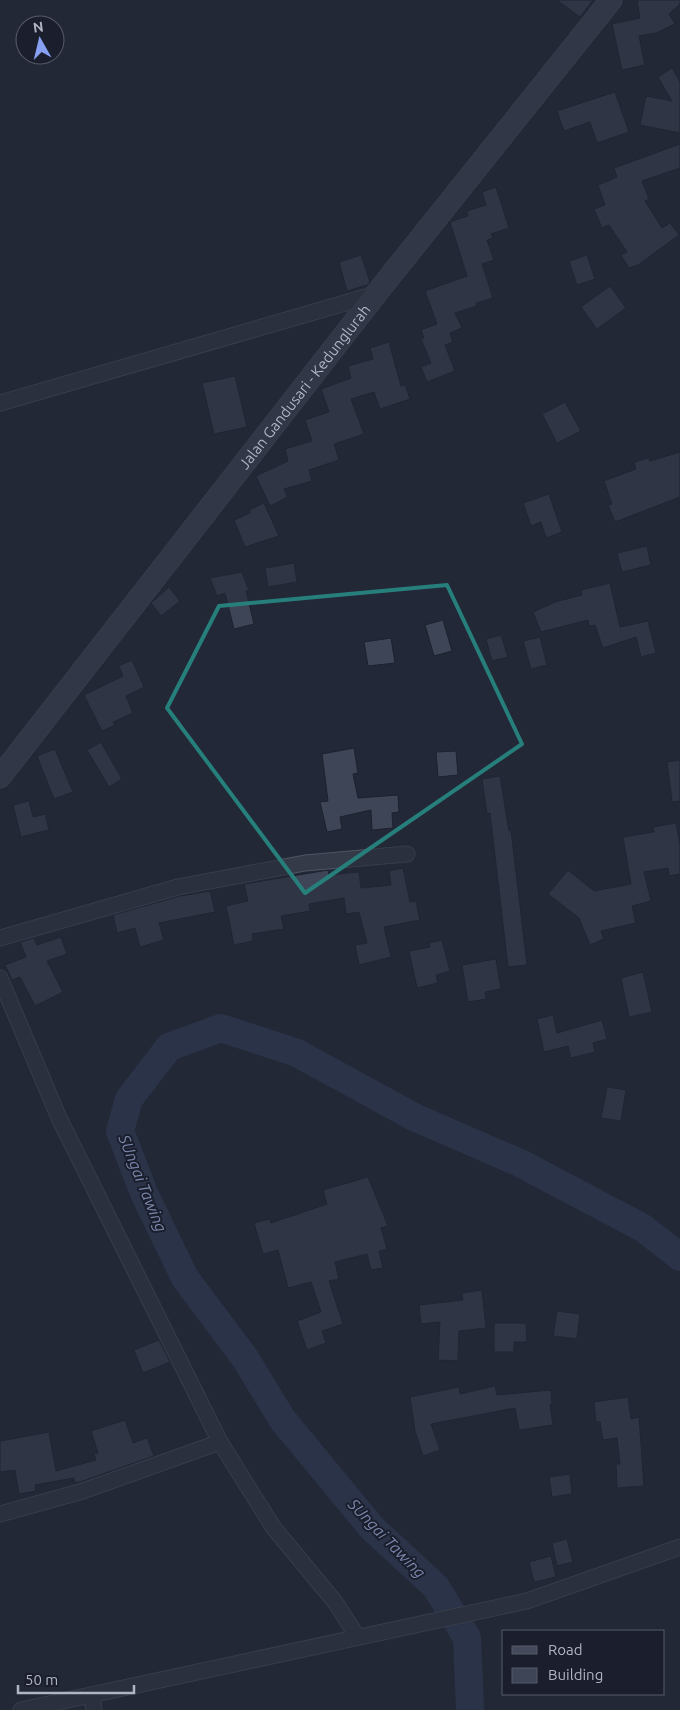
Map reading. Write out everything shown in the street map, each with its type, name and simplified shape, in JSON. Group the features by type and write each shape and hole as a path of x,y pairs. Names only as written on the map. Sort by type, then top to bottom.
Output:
{"street":[{"name":"Jalan Gandusari - Kedunglurah","path":"0,777 376,294 611,0"},
{"path":"0,403 376,294"},
{"path":"0,938 178,887 305,863 407,854"},
{"path":"0,978 59,1118 220,1442 273,1527 335,1602 357,1636"},
{"path":"0,1514 83,1491 220,1442"},
{"path":"22,1710 357,1636 527,1601 680,1548"},
{"path":"92,1695 94,1710"}],"highlighted area":[{"path":"447,585 522,744 305,893 167,708 219,606"}],"building":[{"path":"557,0 593,0 580,17"},
{"path":"637,0 680,0 680,4 669,14 675,24 656,33 639,36 645,65 622,70 612,24 640,18"},
{"path":"672,68 680,82 680,133 640,125 646,96 672,101 658,77"},
{"path":"615,92 629,132 597,143 590,122 564,131 557,111"},
{"path":"680,144 680,168 642,181 649,199 645,201 662,228 670,223 679,235 638,265 629,268 621,255 627,252 609,225 602,228 594,209 605,205 598,185 617,177 614,168"},
{"path":"496,187 509,228 491,234 493,238 487,240 494,260 482,264 493,298 476,303 477,306 455,313 462,328 450,333 453,342 445,345 455,371 427,382 421,367 431,363 421,339 424,338 421,330 437,324 425,291 467,276 450,222 468,216 467,211 486,205 482,192"},
{"path":"361,255 370,282 367,285 347,291 339,262"},
{"path":"587,255 595,279 577,285 569,261"},
{"path":"610,286 626,308 597,329 581,307"},
{"path":"389,342 401,386 405,385 410,399 380,409 374,392 351,399 364,434 334,444 339,460 309,470 312,481 284,489 288,497 270,506 256,476 288,461 285,449 312,441 305,420 329,412 321,389 351,378 348,366 373,359 370,348"},
{"path":"235,376 247,427 214,434 202,383"},
{"path":"565,402 581,431 557,443 542,414"},
{"path":"680,452 680,497 615,522 608,505 612,504 604,481 636,469 634,462 649,458 650,461"},
{"path":"549,494 562,532 546,538 541,522 531,526 523,503"},
{"path":"264,503 279,536 245,547 234,520 250,513 249,510"},
{"path":"647,546 651,565 622,572 617,553"},
{"path":"294,563 297,582 268,587 265,568"},
{"path":"242,572 249,591 246,591 254,624 234,629 225,593 217,596 210,578"},
{"path":"610,583 620,627 648,621 656,653 641,657 636,637 603,648 595,625 589,626 588,620 541,632 533,612 555,602 582,595 581,590"},
{"path":"169,587 180,601 161,616 151,603"},
{"path":"443,620 452,651 434,656 425,625"},
{"path":"501,635 508,657 492,661 486,639"},
{"path":"540,637 547,665 531,669 523,641"},
{"path":"391,638 395,663 368,666 364,642"},
{"path":"132,660 144,687 126,696 133,713 113,722 115,725 102,731 84,695 123,676 119,666"},
{"path":"101,742 122,779 109,787 87,750"},
{"path":"354,748 358,773 353,774 358,798 398,795 399,812 392,813 393,828 372,830 371,810 340,817 342,829 327,832 320,802 328,801 322,754"},
{"path":"55,749 73,792 54,799 37,756"},
{"path":"456,751 458,775 438,777 436,752"},
{"path":"680,760 680,801 672,802 667,762"},
{"path":"500,776 509,831 511,830 527,965 508,967 490,813 487,814 482,779"},
{"path":"29,801 33,817 45,814 49,830 21,837 13,805"},
{"path":"676,823 680,845 680,874 669,876 668,868 644,872 651,901 632,906 636,923 601,931 604,939 590,945 579,918 548,894 568,870 594,891 631,884 623,837 654,832 653,827"},
{"path":"403,868 410,902 416,901 420,920 384,927 391,957 359,965 355,945 367,943 359,912 346,914 344,898 309,904 310,911 281,916 284,929 252,934 253,941 234,945 226,906 248,901 244,884 328,870 329,875 359,872 361,888 391,885 389,871"},
{"path":"210,891 215,912 159,923 164,940 140,947 135,928 117,933 113,915 180,896"},
{"path":"61,937 67,954 47,961 63,992 35,1006 20,977 12,980 5,965 26,957 20,942 34,938 37,945"},
{"path":"442,940 450,971 436,975 438,983 417,988 409,951 430,947 429,943"},
{"path":"496,959 501,989 485,992 486,999 468,1002 462,965"},
{"path":"643,972 652,1012 629,1017 621,978"},
{"path":"553,1015 557,1033 602,1020 607,1039 593,1043 595,1052 571,1058 568,1046 544,1052 537,1019"},
{"path":"607,1087 626,1090 621,1121 601,1118"},
{"path":"368,1177 388,1226 381,1228 387,1249 379,1251 383,1268 371,1270 367,1254 335,1262 339,1279 329,1281 343,1324 322,1331 326,1343 307,1350 297,1321 321,1312 311,1282 288,1288 278,1250 263,1254 254,1223 270,1219 271,1223 327,1204 323,1190"},
{"path":"482,1290 486,1328 459,1331 458,1361 438,1360 440,1322 421,1324 419,1305 463,1300 462,1293"},
{"path":"557,1311 580,1314 577,1339 553,1336"},
{"path":"494,1323 526,1323 527,1342 514,1342 514,1352 494,1352"},
{"path":"159,1340 170,1362 143,1373 134,1350"},
{"path":"495,1386 497,1395 551,1390 552,1405 550,1405 553,1425 519,1430 515,1408 431,1424 440,1450 423,1456 415,1431 410,1397 459,1387 460,1394"},
{"path":"628,1397 631,1419 639,1417 644,1486 617,1488 616,1464 620,1464 617,1438 603,1440 600,1422 596,1422 594,1402"},
{"path":"125,1420 133,1443 147,1438 154,1456 80,1482 75,1483 74,1478 35,1485 36,1491 19,1494 15,1470 0,1472 0,1441 49,1432 56,1471 96,1460 94,1454 98,1453 91,1431"},
{"path":"570,1474 572,1494 552,1497 549,1477"},
{"path":"567,1539 573,1562 557,1566 552,1543"},
{"path":"551,1556 556,1577 534,1582 529,1562"}],"waterway":[{"name":"SUngai Tawing","path":"470,1710 467,1638 436,1587 372,1528 282,1419 245,1358 185,1278 144,1193 120,1131 129,1099 169,1047 221,1028 297,1053 414,1117 520,1163 643,1228 680,1257"}]}
